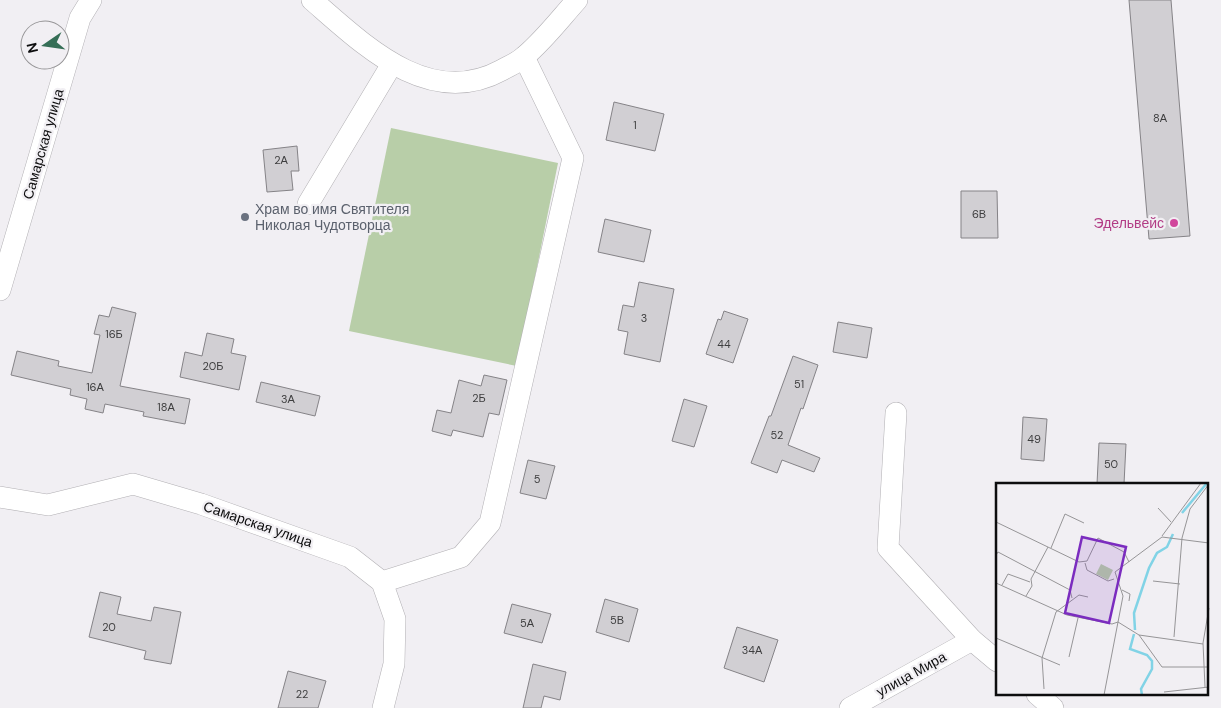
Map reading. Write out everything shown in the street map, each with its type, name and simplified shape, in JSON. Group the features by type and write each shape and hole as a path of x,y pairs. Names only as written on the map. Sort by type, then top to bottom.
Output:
{"street":[{"name":"Самарская улица","path":"0,290 80,18 91,0"},
{"path":"312,0 344,28 392,64 421,78 458,84 490,76 524,57 577,0"},
{"path":"383,708 394,664 395,619 382,582 460,557 490,523 573,158 524,57"},
{"path":"308,204 392,64"},
{"path":"896,413 888,548 972,640 996,660"},
{"name":"Самарская улица","path":"0,497 48,505 133,484 201,504 350,557 382,582"},
{"name":"улица Мира","path":"850,708 972,640"},
{"path":"1038,696 1053,708"}],"green space":[{"path":"391,128 558,163 517,366 349,331"}],"building":[{"path":"1129,0 1171,0 1190,236 1149,239"},
{"path":"614,102 664,114 655,151 606,140"},
{"path":"297,146 299,171 291,171 293,190 267,192 263,150"},
{"path":"961,191 997,191 998,238 961,238"},
{"path":"605,219 651,230 644,262 598,252"},
{"path":"639,282 674,289 660,362 624,354 628,332 618,330 623,305 634,307"},
{"path":"112,307 136,313 120,386 190,399 185,424 143,416 144,412 105,404 103,413 85,409 87,399 70,395 71,389 11,375 17,351 59,361 58,366 92,373 100,335 94,334 99,315 109,317"},
{"path":"724,311 748,319 733,363 706,354 718,319 721,320"},
{"path":"838,322 872,328 867,358 833,352"},
{"path":"207,333 234,339 231,353 246,356 239,390 180,377 185,352 202,356"},
{"path":"793,356 818,365 788,445 820,458 814,472 782,460 777,473 751,463"},
{"path":"484,375 507,380 499,415 489,413 483,437 453,430 451,436 432,431 437,410 451,413 459,380 481,386"},
{"path":"261,382 320,396 315,416 256,402"},
{"path":"684,399 707,406 694,447 672,441"},
{"path":"1023,417 1047,419 1044,461 1021,459"},
{"path":"1099,443 1126,444 1124,483 1097,483"},
{"path":"528,460 555,466 546,499 520,493"},
{"path":"100,592 121,597 117,614 151,621 154,607 181,612 171,664 144,659 146,651 89,637"},
{"path":"605,599 638,609 629,642 596,632"},
{"path":"512,604 551,614 542,643 504,633"},
{"path":"737,627 778,640 764,682 724,668"},
{"path":"533,664 566,672 560,700 544,696 541,708 523,708"},
{"path":"288,671 326,681 318,708 278,708"}],"place":[{"name":"Храм во имя Святителя Николая Чудотворца","path":"245,217"},
{"name":"Эдельвейс","path":"1174,223"}]}
